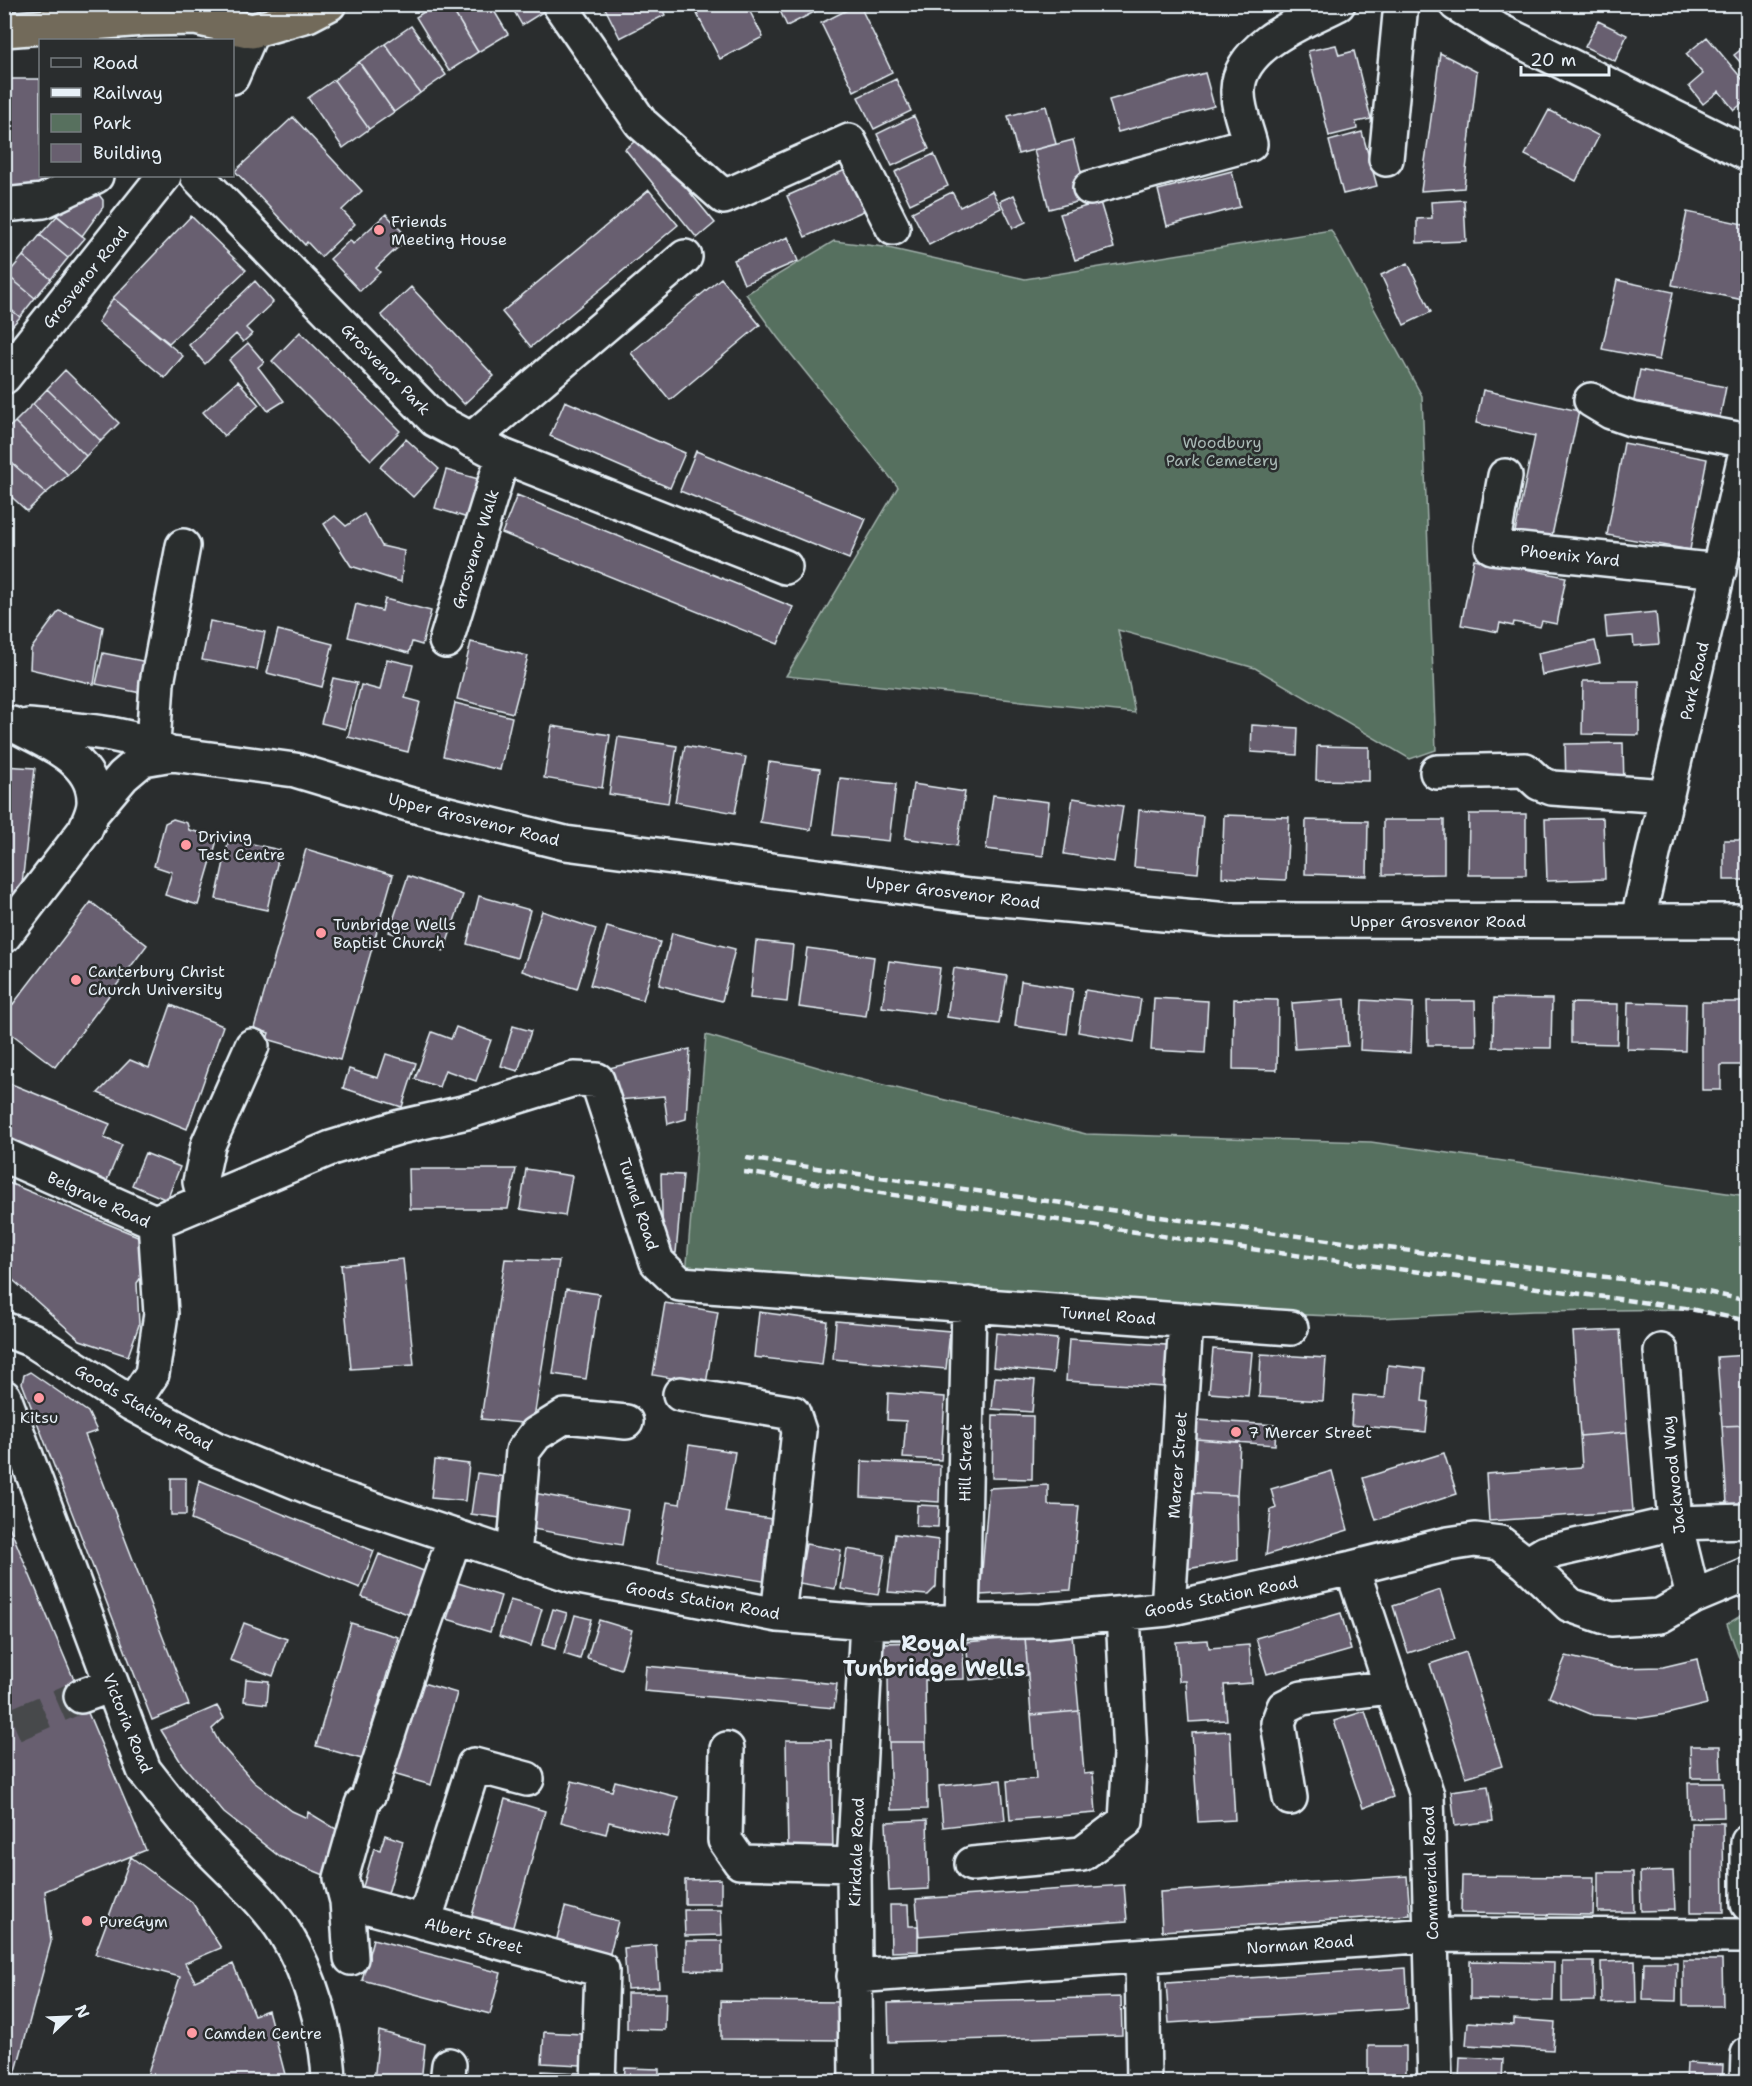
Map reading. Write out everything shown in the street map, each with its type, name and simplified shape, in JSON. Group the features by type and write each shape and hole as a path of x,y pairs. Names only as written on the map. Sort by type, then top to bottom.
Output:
{"highway":[{"path":"4,30 195,18 252,31 308,15 329,4"}],"street":[{"path":"559,4 641,123 724,197 849,141 893,228"},
{"path":"1090,188 1250,144 1238,90 1241,72 1246,63 1278,36 1338,4"},
{"path":"1386,159 1401,4"},
{"path":"1476,10 1748,154"},
{"path":"234,72 252,31"},
{"path":"4,205 43,201 94,177"},
{"name":"Grosvenor Park","path":"198,177 435,420 503,456 785,567"},
{"name":"Grosvenor Road","path":"4,377 151,178"},
{"path":"471,440 685,257"},
{"path":"1591,400 1611,412 1631,419 1748,442"},
{"name":"Park Road","path":"1638,920 1667,796 1729,561 1748,442"},
{"name":"Grosvenor Walk","path":"446,641 503,456"},
{"name":"Phoenix Yard","path":"1505,476 1492,547 1729,561"},
{"path":"162,749 157,682 183,546"},
{"path":"8,724 65,753 76,763 91,785 94,799 92,813"},
{"name":"Upper Grosvenor Road","path":"8,724 95,733 162,749 295,770 408,804 566,843 970,896 1228,920 1748,921"},
{"name":"Upper Grosvenor Road","path":"4,936 85,830 92,813 123,776 143,759 162,749"},
{"path":"1437,771 1525,770 1539,783 1552,788 1667,796"},
{"path":"205,1201 200,1182 208,1145 252,1046"},
{"name":"Tunnel Road","path":"155,1222 331,1148 400,1127 467,1112 574,1078 597,1080 657,1262 680,1284 1292,1328"},
{"name":"Belgrave Road","path":"4,1155 155,1222 161,1314 152,1374 132,1404"},
{"name":"Hill Street","path":"962,1621 969,1304"},
{"name":"Mercer Street","path":"1168,1609 1186,1320"},
{"name":"Goods Station Road","path":"4,1329 32,1340 132,1404 216,1449 316,1490 574,1576 778,1615 867,1622 1042,1622 1123,1614 1168,1609 1448,1544 1475,1540 1500,1543 1527,1564"},
{"name":"Jackwood Way","path":"1661,1351 1676,1523 1693,1597"},
{"path":"680,1394 793,1413 799,1431 778,1615"},
{"name":"Victoria Road","path":"4,1396 144,1770 173,1808 256,1896 284,1933 301,1965 314,1998 329,2065 329,2082"},
{"path":"514,1556 523,1451 536,1434 565,1416 626,1422"},
{"path":"1748,1521 1676,1523 1545,1553 1527,1564 1570,1605 1611,1618 1660,1616 1693,1597 1748,1574"},
{"path":"351,1958 347,1901 341,1878 455,1536"},
{"name":"Commercial Road","path":"1352,1568 1427,1795 1435,2082"},
{"path":"972,1864 1083,1854 1126,1821 1130,1754 1123,1614"},
{"name":"Kirkdale Road","path":"856,2082 854,1865 867,1622"},
{"path":"81,1696 112,1685"},
{"path":"1290,1798 1278,1724 1284,1707 1302,1698 1390,1687"},
{"path":"727,1749 725,1840 740,1862 854,1865"},
{"path":"424,1922 474,1765 527,1779"},
{"path":"1748,1842 1748,1904"},
{"name":"Albert Street","path":"347,1901 602,1970 598,2082"},
{"name":"Norman Road","path":"854,1976 1431,1935 1748,1936"},
{"path":"1142,1956 1144,2082"},
{"path":"1747,2082 1748,2054"}],"green space":[{"name":"Woodbury Park Cemetery","path":"1331,230 1422,396 1436,750 1410,759 1255,668 1118,630 1135,713 786,676 898,487 778,338 746,294 834,241 884,247 1025,279"},
{"path":"706,1035 859,1079 1086,1134 1371,1142 1747,1196 1747,1320 1694,1309 1534,1311 1380,1318 1188,1310 686,1275"},
{"path":"1747,1612 1747,1681 1727,1624"}],"building":[{"path":"436,4 449,4 478,52 449,71 416,17"},
{"path":"449,4 490,4 508,34 478,52"},
{"path":"510,4 543,4 546,10 522,25"},
{"path":"603,4 660,4 665,15 620,38"},
{"path":"692,4 746,4 763,37 720,59"},
{"path":"777,4 830,4 787,26"},
{"path":"859,4 892,72 854,91 821,23"},
{"path":"1598,21 1627,35 1615,61 1585,47"},
{"path":"411,26 446,75 420,93 385,44"},
{"path":"1707,37 1748,86 1748,99 1734,110 1719,91 1703,104 1689,86 1703,74 1686,54"},
{"path":"385,44 420,93 394,112 359,62"},
{"path":"1748,44 1748,71 1734,55"},
{"path":"1336,45 1339,55 1354,51 1371,119 1356,122 1357,129 1329,136 1308,51"},
{"path":"1440,53 1477,72 1464,188 1421,191"},
{"path":"359,62 394,112 369,129 334,80"},
{"path":"1205,73 1214,106 1118,132 1109,100"},
{"path":"6,79 39,79 39,177 61,177 61,183 4,194 4,145 7,145"},
{"path":"896,79 911,111 874,129 858,97"},
{"path":"334,80 369,129 343,148 308,98"},
{"path":"1046,106 1056,144 1018,154 1008,116"},
{"path":"1549,110 1599,136 1576,181 1525,155"},
{"path":"914,116 929,149 892,166 877,134"},
{"path":"293,117 362,191 342,210 355,224 321,257 307,242 305,245 235,171"},
{"path":"1362,132 1377,186 1343,194 1329,141"},
{"path":"643,135 715,223 697,238 625,149"},
{"path":"1073,140 1088,199 1049,209 1034,150"},
{"path":"934,154 948,186 910,204 895,172"},
{"path":"852,167 870,208 805,237 787,196"},
{"path":"1232,171 1240,207 1167,226 1158,190"},
{"path":"94,188 103,200 103,207 82,236 53,212"},
{"path":"649,190 678,225 531,347 502,312"},
{"path":"992,191 1001,208 929,245 912,212 952,192 960,207"},
{"path":"1014,195 1026,222 1013,228 1000,201"},
{"path":"1464,200 1466,241 1417,243 1417,219 1432,218 1431,202"},
{"path":"1100,202 1114,248 1075,260 1060,214"},
{"path":"1687,212 1748,225 1748,279 1743,300 1672,285"},
{"path":"386,214 408,238 376,268 380,272 360,291 330,259 350,240 353,244"},
{"path":"57,216 85,238 68,258 40,235"},
{"path":"191,216 246,270 169,343 113,298"},
{"path":"40,235 68,258 51,279 23,256"},
{"path":"788,237 798,261 744,284 734,260"},
{"path":"23,256 51,279 35,298 7,275"},
{"path":"1408,263 1431,312 1404,325 1381,275"},
{"path":"7,275 35,298 20,317 4,304 4,278"},
{"path":"721,278 760,325 670,400 631,353"},
{"path":"1617,280 1673,292 1659,360 1602,349"},
{"path":"255,281 273,302 246,328 252,334 243,342 236,334 205,364 189,345"},
{"path":"411,287 494,376 464,404 381,315"},
{"path":"113,298 183,356 165,378 98,322"},
{"path":"4,304 20,317 4,335"},
{"path":"300,332 400,431 371,460 272,361"},
{"path":"248,343 264,362 258,367 284,401 268,411 229,360"},
{"path":"65,370 119,423 101,441 47,389"},
{"path":"1640,370 1726,387 1717,432 1631,415"},
{"path":"238,381 259,405 224,436 203,412"},
{"path":"47,389 101,441 86,456 33,404"},
{"path":"1483,390 1579,411 1551,540 1515,532 1535,436 1476,423"},
{"path":"565,401 685,453 670,488 550,436"},
{"path":"33,404 86,456 68,475 15,422"},
{"path":"15,422 68,475 46,493 4,456 4,432"},
{"path":"406,439 439,469 413,497 380,467"},
{"path":"1624,443 1707,459 1690,550 1607,535"},
{"path":"696,451 866,519 849,559 680,491"},
{"path":"4,456 46,493 27,511 4,490"},
{"path":"446,470 482,480 471,519 435,508"},
{"path":"4,490 12,497 4,505"},
{"path":"517,495 793,607 778,644 502,533"},
{"path":"364,514 382,546 404,551 401,582 351,566 324,524 335,516 346,526"},
{"path":"1474,559 1566,577 1557,624 1542,621 1540,627 1514,622 1513,626 1500,623 1498,632 1461,625"},
{"path":"385,599 431,611 422,645 412,642 409,653 348,637 356,604 382,611"},
{"path":"59,611 103,627 94,684 30,669 31,649"},
{"path":"1656,612 1659,644 1634,646 1633,636 1607,638 1605,617"},
{"path":"210,621 265,632 257,670 202,660"},
{"path":"278,630 333,644 322,687 267,673"},
{"path":"1595,641 1600,663 1542,675 1538,653"},
{"path":"471,642 528,656 513,713 457,699"},
{"path":"103,653 157,664 151,695 96,684"},
{"path":"387,659 413,665 405,698 420,702 408,752 348,737 361,685 380,690"},
{"path":"333,678 357,683 345,729 321,723"},
{"path":"1583,681 1639,681 1639,735 1582,734"},
{"path":"455,703 512,717 500,770 443,756"},
{"path":"1252,725 1298,728 1297,755 1251,752"},
{"path":"552,726 610,735 602,788 544,778"},
{"path":"618,737 677,746 668,803 609,794"},
{"path":"1623,743 1624,788 1566,788 1565,744"},
{"path":"685,746 746,757 735,813 675,802"},
{"path":"1317,746 1369,747 1369,781 1316,780"},
{"path":"769,762 820,769 811,830 760,822"},
{"path":"4,766 35,768 22,884 4,905"},
{"path":"840,778 896,784 889,841 833,835"},
{"path":"913,784 965,792 957,846 905,838"},
{"path":"993,795 1049,802 1043,856 986,849"},
{"path":"1073,798 1123,806 1114,862 1064,854"},
{"path":"1139,810 1203,816 1198,873 1134,867"},
{"path":"1469,814 1526,814 1526,875 1468,875"},
{"path":"1224,815 1289,817 1286,880 1222,877"},
{"path":"1603,818 1605,879 1547,881 1545,819"},
{"path":"173,819 187,823 189,830 218,837 198,905 165,895 172,872 154,866 165,823"},
{"path":"1306,820 1368,821 1367,876 1305,874"},
{"path":"1383,820 1444,820 1444,874 1383,875"},
{"path":"229,839 280,850 267,910 216,899"},
{"path":"1724,840 1748,840 1748,880 1724,880"},
{"path":"306,849 393,875 340,1060 267,1039 269,1033 254,1028"},
{"path":"408,876 463,895 444,951 389,932"},
{"path":"479,896 530,910 517,958 467,944"},
{"name":"Canterbury Christ Church University","path":"91,902 147,945 55,1067 4,1028 4,1016"},
{"path":"542,911 596,929 577,989 522,971"},
{"path":"607,927 660,942 643,1000 590,985"},
{"path":"672,933 735,949 722,1001 659,985"},
{"path":"756,941 793,945 787,1002 750,998"},
{"path":"807,948 874,957 866,1016 799,1007"},
{"path":"889,961 940,968 934,1014 882,1007"},
{"path":"954,968 1007,976 999,1024 947,1017"},
{"path":"1021,981 1073,989 1067,1034 1015,1026"},
{"path":"1085,990 1141,999 1134,1042 1078,1032"},
{"path":"1154,998 1208,1001 1205,1053 1151,1050"},
{"path":"1494,998 1552,999 1551,1048 1493,1047"},
{"path":"1234,999 1278,1000 1277,1070 1233,1069"},
{"path":"1345,999 1348,1046 1295,1049 1292,1003"},
{"path":"1362,1000 1413,1003 1411,1053 1360,1050"},
{"path":"1427,1001 1475,1001 1476,1045 1428,1045"},
{"path":"1628,1002 1686,1004 1685,1051 1627,1049"},
{"path":"1702,1002 1748,1002 1748,1065 1721,1065 1721,1090 1702,1090"},
{"path":"1571,1003 1618,1004 1617,1044 1571,1043"},
{"path":"171,1005 223,1026 187,1129 98,1093 130,1060 149,1068"},
{"path":"513,1026 531,1031 518,1071 501,1066"},
{"path":"456,1027 491,1040 476,1081 445,1070 439,1087 415,1079 432,1032 451,1039"},
{"path":"690,1049 686,1119 668,1124 664,1096 618,1100 609,1068"},
{"path":"386,1054 416,1063 402,1107 343,1088 349,1069 378,1078"},
{"path":"4,1081 110,1124 104,1138 122,1145 106,1183 4,1142"},
{"path":"145,1153 180,1167 167,1200 132,1185"},
{"path":"409,1169 516,1169 508,1209 410,1209"},
{"path":"526,1169 572,1176 565,1216 520,1209"},
{"path":"661,1174 683,1175 676,1253 663,1252"},
{"path":"4,1181 140,1237 142,1276 137,1283 139,1325 128,1356 80,1340 4,1272"},
{"path":"403,1259 414,1365 351,1369 341,1265"},
{"path":"505,1259 559,1261 533,1424 481,1419"},
{"path":"566,1289 599,1294 586,1379 553,1374"},
{"path":"665,1303 718,1312 706,1384 653,1375"},
{"path":"759,1312 827,1321 822,1365 754,1357"},
{"path":"836,1321 950,1331 946,1369 833,1359"},
{"path":"1620,1330 1627,1432 1580,1436 1573,1332"},
{"path":"996,1333 1057,1339 1053,1373 993,1367"},
{"path":"1069,1339 1167,1345 1164,1387 1066,1381"},
{"path":"1213,1349 1252,1352 1248,1396 1209,1393"},
{"path":"1261,1354 1326,1358 1323,1401 1259,1397"},
{"path":"1748,1355 1748,1425 1722,1426 1717,1357"},
{"path":"1388,1365 1425,1369 1422,1401 1429,1402 1426,1432 1351,1425 1353,1395 1385,1398"},
{"path":"30,1372 88,1412 97,1431 85,1435 189,1705 152,1720 22,1383 24,1375"},
{"path":"995,1377 1035,1380 1032,1412 992,1409"},
{"path":"888,1393 945,1397 941,1460 903,1458 906,1421 887,1420"},
{"path":"993,1415 1033,1416 1032,1479 992,1478"},
{"name":"7 Mercer Street","path":"1197,1420 1276,1425 1275,1445 1196,1439"},
{"path":"1748,1425 1748,1503 1727,1504 1722,1426"},
{"path":"1627,1432 1633,1511 1489,1521 1486,1474 1582,1467 1580,1436"},
{"path":"1196,1439 1240,1442 1237,1495 1193,1493"},
{"path":"689,1445 735,1452 725,1512 778,1520 769,1582 657,1564 667,1502 680,1504"},
{"path":"1444,1453 1457,1494 1376,1520 1363,1478"},
{"path":"435,1460 469,1464 465,1501 431,1498"},
{"path":"862,1461 940,1465 939,1502 861,1497"},
{"path":"1332,1471 1348,1530 1266,1555 1271,1510 1276,1508 1271,1489"},
{"path":"477,1473 513,1478 507,1519 471,1514"},
{"path":"171,1478 186,1478 186,1515 171,1515"},
{"path":"199,1480 374,1551 360,1588 191,1520"},
{"path":"1048,1485 1048,1505 1079,1506 1071,1590 980,1595 989,1488"},
{"path":"528,1492 628,1510 622,1545 522,1527"},
{"path":"1193,1493 1237,1495 1238,1560 1187,1569"},
{"path":"917,1505 939,1506 938,1527 916,1526"},
{"path":"4,1514 146,1850 45,1891 51,1942 13,2082 4,2082"},
{"path":"895,1534 938,1540 936,1587 928,1595 888,1592"},
{"path":"806,1544 841,1550 835,1589 799,1583"},
{"path":"847,1549 885,1555 878,1595 841,1589"},
{"path":"379,1554 429,1573 413,1616 362,1597"},
{"path":"458,1583 501,1596 490,1632 447,1619"},
{"path":"1440,1590 1455,1638 1408,1653 1393,1606"},
{"path":"510,1600 542,1609 531,1646 499,1636"},
{"path":"553,1609 567,1613 555,1649 542,1645"},
{"path":"1341,1613 1351,1650 1267,1674 1256,1638"},
{"path":"575,1615 591,1619 580,1659 564,1654"},
{"path":"599,1620 632,1630 621,1669 587,1658"},
{"path":"244,1623 287,1639 273,1676 230,1660"},
{"path":"351,1623 398,1637 362,1759 316,1746"},
{"path":"1072,1634 1079,1711 1031,1715 1025,1637"},
{"path":"1025,1637 1028,1675 970,1680 966,1642"},
{"path":"1208,1640 1209,1648 1249,1645 1252,1683 1224,1685 1227,1720 1189,1722 1186,1681 1179,1681 1176,1642"},
{"path":"963,1641 964,1679 925,1680 926,1742 889,1742 888,1676 883,1677 882,1643"},
{"path":"1466,1652 1502,1766 1466,1777 1430,1664"},
{"path":"1566,1656 1617,1668 1663,1667 1697,1659 1707,1704 1641,1718 1593,1715 1549,1697"},
{"path":"646,1666 837,1684 834,1708 644,1691"},
{"path":"246,1679 269,1681 267,1704 244,1701"},
{"path":"416,1681 457,1693 431,1785 390,1773"},
{"path":"217,1706 224,1718 212,1729 220,1744 254,1782 292,1811 307,1818 308,1812 341,1832 329,1877 280,1857 224,1813 182,1764 161,1730"},
{"path":"1079,1711 1084,1774 1093,1773 1096,1813 1010,1820 1007,1781 1036,1779 1031,1715"},
{"path":"1365,1711 1393,1797 1363,1808 1334,1721"},
{"path":"1230,1731 1235,1820 1198,1822 1192,1733"},
{"path":"786,1740 831,1740 833,1852 788,1852"},
{"path":"889,1742 926,1742 927,1809 891,1810"},
{"path":"1690,1746 1720,1746 1721,1778 1691,1778"},
{"path":"1001,1780 1005,1820 943,1827 939,1786"},
{"path":"572,1781 612,1791 615,1781 678,1797 668,1837 609,1822 606,1834 561,1822"},
{"path":"1688,1783 1723,1783 1724,1817 1689,1818"},
{"path":"1488,1786 1493,1821 1455,1826 1451,1791"},
{"path":"505,1799 545,1811 512,1930 471,1919"},
{"path":"927,1820 929,1889 889,1891 886,1822"},
{"path":"1691,1823 1723,1823 1724,1912 1691,1912"},
{"path":"385,1835 403,1841 387,1897 362,1890 374,1848 380,1850"},
{"path":"131,1857 192,1902 221,1948 185,1963 195,1981 233,1964 254,2015 268,2010 287,2082 145,2082 180,1977 95,1954"},
{"path":"1673,1871 1675,1910 1641,1911 1640,1872"},
{"path":"1598,1872 1633,1872 1634,1912 1598,1912"},
{"path":"1407,1876 1410,1915 1162,1931 1160,1892"},
{"path":"1462,1876 1594,1877 1593,1915 1461,1913"},
{"path":"721,1879 721,1904 685,1904 685,1880"},
{"path":"1124,1885 1127,1921 919,1936 916,1899"},
{"path":"890,1905 908,1905 909,1926 918,1926 918,1951 891,1952"},
{"path":"565,1907 618,1921 608,1961 555,1946"},
{"path":"684,1910 721,1910 722,1935 685,1936"},
{"path":"373,1939 501,1973 490,2014 362,1980"},
{"path":"686,1941 722,1941 722,1971 686,1970"},
{"path":"656,1945 659,1987 627,1989 624,1948"},
{"path":"1683,1960 1722,1960 1723,2006 1683,2006"},
{"path":"1470,1961 1554,1963 1553,2001 1470,1999"},
{"path":"1562,1961 1594,1961 1595,2001 1562,2002"},
{"path":"1635,1961 1636,2002 1602,2003 1601,1962"},
{"path":"1644,1962 1677,1962 1676,2001 1643,2000"},
{"path":"1406,1968 1408,2008 1169,2023 1166,1983"},
{"path":"627,1993 666,1993 665,2030 627,2029"},
{"path":"1121,1997 1122,2035 889,2042 888,2003"},
{"path":"721,2001 845,2002 845,2040 721,2039"},
{"path":"1514,2019 1555,2022 1553,2050 1466,2045 1468,2022 1514,2025"},
{"path":"379,2031 425,2044 421,2082 374,2082"},
{"path":"544,2032 582,2034 581,2065 542,2063"},
{"path":"1368,2046 1406,2046 1406,2082 1368,2082"},
{"path":"1460,2057 1503,2059 1502,2082 1459,2082"},
{"path":"1687,2063 1723,2065 1722,2082 1686,2082"},
{"path":"625,2068 659,2069 659,2082 624,2082"},
{"path":"542,2071 580,2073 580,2082 541,2082"},
{"path":"1119,2079 1119,2082 1081,2082 1081,2080"}],"tunnel":[{"path":"14,1725 81,1696"}],"railway":[{"path":"746,1158 1223,1226 1689,1288 1748,1301"},
{"path":"744,1172 1221,1245 1685,1308 1748,1321"}],"place":[{"name":"Friends Meeting House","path":"379,230"},
{"name":"Driving Test Centre","path":"186,845"},
{"name":"Tunbridge Wells Baptist Church","path":"321,933"},
{"name":"Canterbury Christ Church University","path":"76,980"},
{"name":"Kitsu","path":"39,1398"},
{"name":"7 Mercer Street","path":"1236,1432"},
{"name":"PureGym","path":"87,1921"},
{"name":"Camden Centre","path":"192,2033"}],"district":[{"name":"Royal Tunbridge Wells","path":"934,1656"}]}
